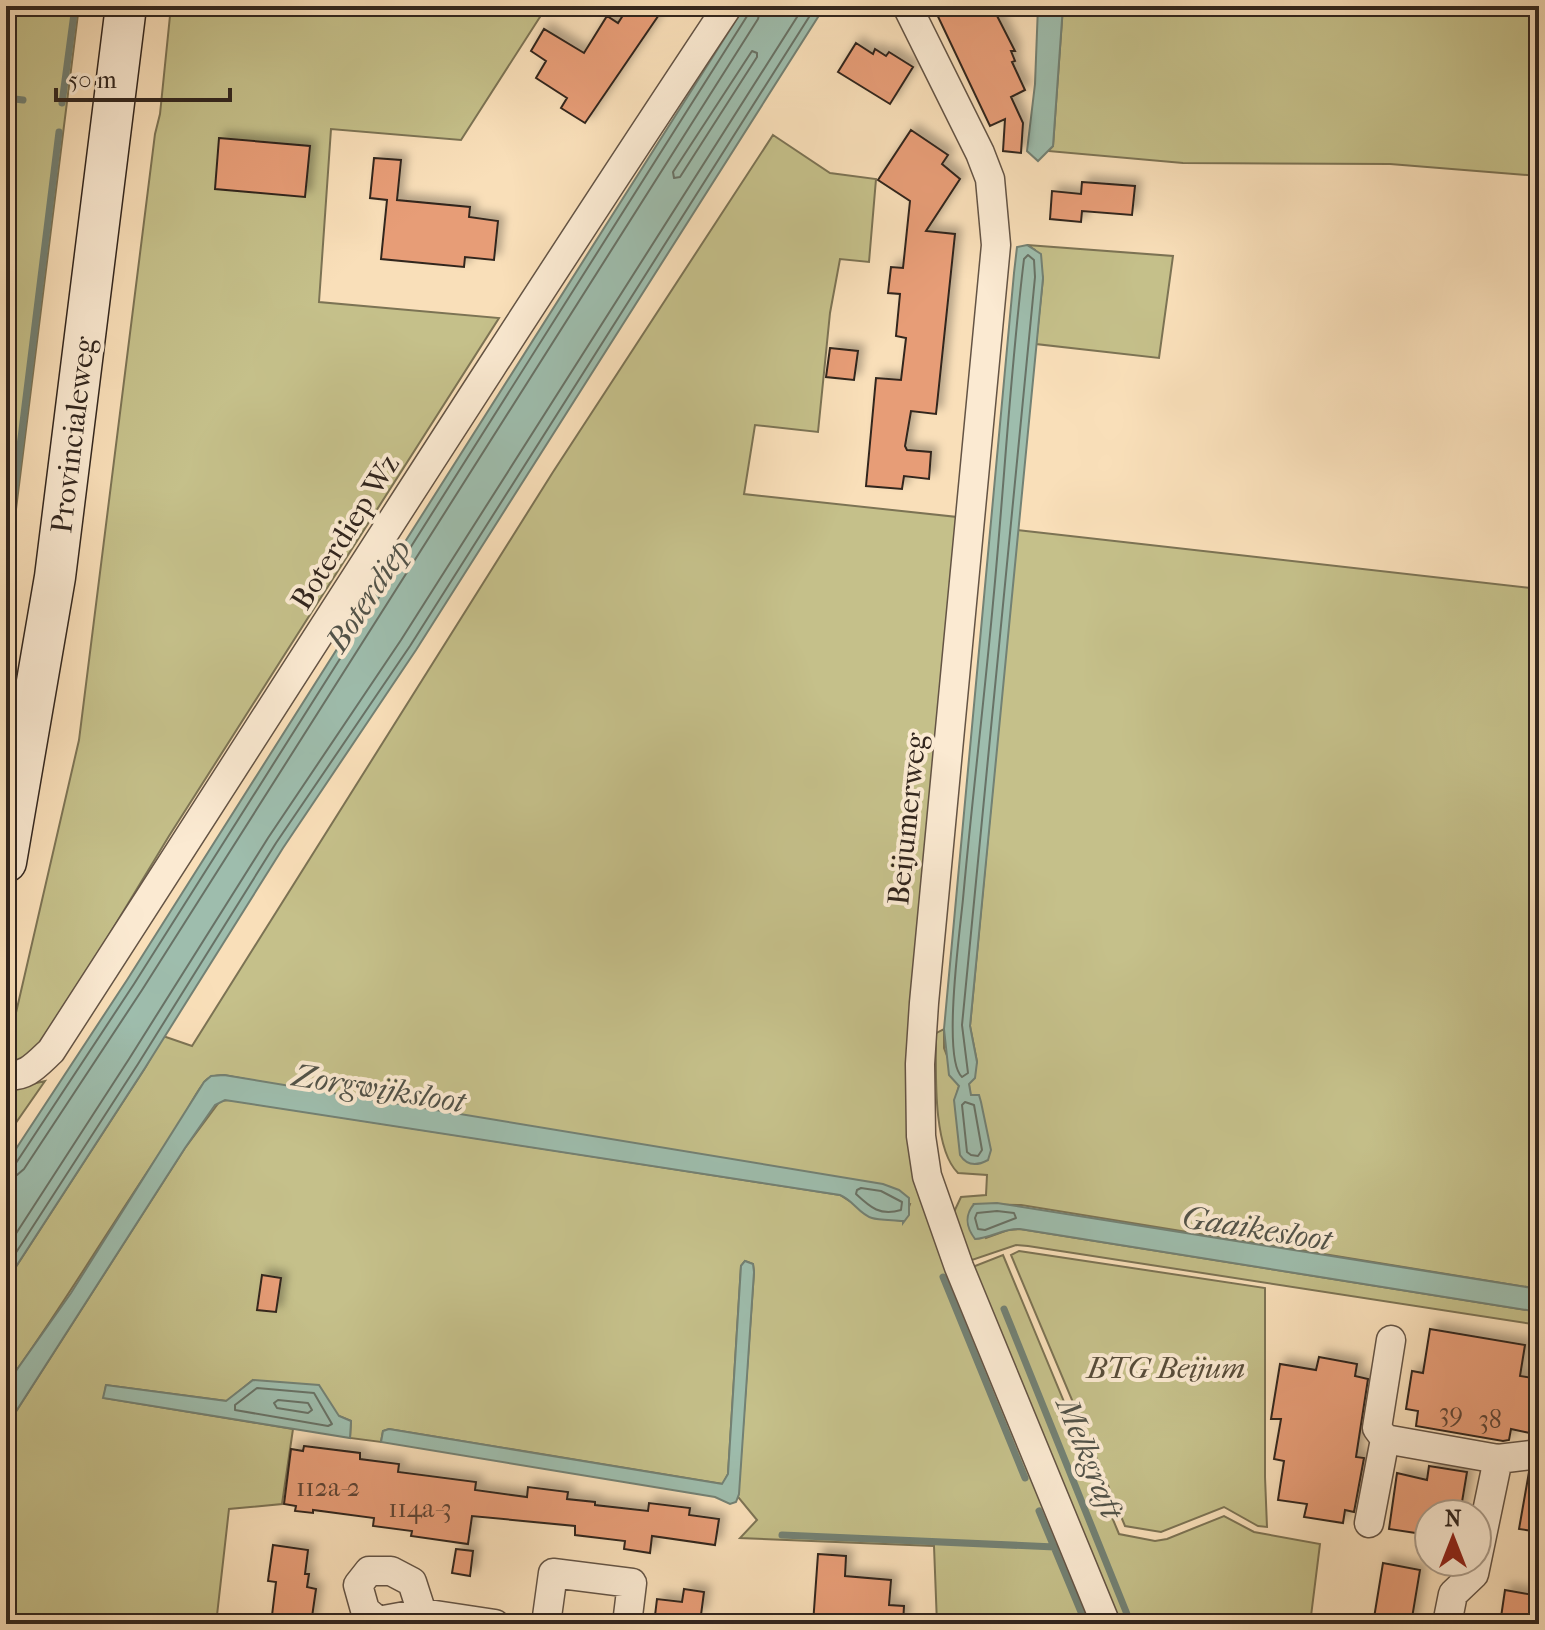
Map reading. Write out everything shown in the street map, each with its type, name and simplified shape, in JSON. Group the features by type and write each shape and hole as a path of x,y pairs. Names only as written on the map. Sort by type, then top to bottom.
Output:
{"main road":[{"name":"Provincialeweg","path":"6,862 55,577 126,6"}],"street":[{"name":"Boterdiep Wz","path":"6,1075 16,1076 32,1070 51,1051 517,324 728,6"},
{"name":"Beijumerweg","path":"907,6 990,179 996,245 924,1003 920,1064 921,1136 927,1176 953,1251 1106,1624"},
{"path":"1391,1340 1377,1428 1385,1439 1498,1459 1539,1454"},
{"path":"1369,1523 1385,1439"},
{"path":"1447,1624 1453,1594 1474,1574 1498,1459"},
{"path":"422,1613 412,1582 391,1571 369,1571 358,1585 365,1610 378,1622 422,1613 495,1624"},
{"path":"546,1624 553,1573 632,1583 627,1624"}],"green space":[{"path":"6,6 79,6 6,589"},
{"path":"171,6 547,6 461,140 331,129 319,302 499,318 169,836 43,1044 20,1061 6,1056 79,740 160,114"},
{"path":"1063,6 1539,6 1539,176 1390,164 1183,163 1048,151 1053,146"},
{"path":"773,135 830,173 876,179 869,262 840,259 830,313 818,432 755,425 744,494 957,517 908,1097 1091,1624 937,1624 934,1546 740,1538 757,1520 738,1497 754,1272 753,1264 745,1261 741,1266 728,1474 723,1484 389,1429 383,1431 381,1442 350,1438 351,1421 253,1380 227,1401 106,1385 104,1398 293,1429 282,1504 229,1509 216,1624 6,1624 6,1427 185,1148 220,1101 230,1100 840,1195 876,1218 904,1221 910,1204 224,1075 215,1076 199,1089 175,1131 6,1385 6,1282 163,1036 192,1046 553,472"},
{"path":"1027,245 1173,256 1159,358 1036,344 1043,278 1035,250"},
{"path":"1017,530 1539,589 1539,1289 1021,1205 974,1204 986,1238 1020,1229 1539,1312 1539,1325 1028,1246 1016,1245 972,1260 966,1258 953,1214 961,1197 986,1195 987,1175 958,1173 944,1146 937,1107 936,1033 944,1029 944,1048 959,1086 956,1097 970,1095 969,1084 977,1062 970,1026"},
{"path":"45,1081 6,1137 6,1090"},
{"name":"BTG Beijum","path":"1019,1251 1265,1288 1267,1527 1258,1526 1224,1507 1161,1532 1125,1526 1011,1255"},
{"path":"1003,1255 1119,1534 1155,1541 1167,1539 1224,1516 1254,1532 1320,1544 1310,1624 1119,1624 973,1273 975,1266"}],"water":[{"path":"745,6 825,6 416,650 283,848 6,1282 6,1164 127,980"},
{"path":"1038,6 1063,6 1053,146 1038,161 1027,151 1035,84"},
{"path":"1027,245 1041,254 1043,278 970,1026 977,1062 975,1078 969,1084 971,1095 979,1095 991,1150 988,1160 972,1164 960,1155 954,1100 959,1086 949,1075 944,1029 1014,273 1017,247"},
{"path":"224,1075 883,1184 909,1198 909,1215 903,1223 875,1219 840,1195 225,1100 215,1105 185,1148 6,1427 6,1385 71,1293 204,1082 211,1076"},
{"path":"997,1203 1539,1289 1539,1312 1020,1229 975,1239 967,1222 971,1208 974,1204"},
{"path":"745,1261 753,1264 754,1272 736,1502 730,1504 715,1497 381,1442 383,1431 389,1429 722,1484 728,1474 741,1266"},
{"path":"253,1380 319,1385 339,1416 351,1421 350,1438 103,1398 106,1385 226,1401"}],"building":[{"path":"629,6 665,6 585,123 561,108 567,98 536,78 546,61 531,51 544,29 584,53 607,16 618,23"},
{"path":"933,6 992,6 1015,51 1011,51 1015,61 1012,62 1025,90 1011,97 1023,123 1021,153 1003,151 1005,119 990,126"},
{"path":"856,43 873,54 875,49 886,56 889,52 913,67 890,104 838,72"},
{"path":"911,130 948,155 942,164 960,179 926,231 955,234 936,414 911,411 905,446 907,450 931,452 929,479 904,476 902,489 866,486 876,378 901,380 906,338 896,336 900,294 888,293 891,267 903,268 910,201 878,180"},
{"path":"219,138 310,146 305,197 215,189"},
{"path":"374,158 401,160 397,200 470,207 469,217 498,221 494,260 465,257 464,267 381,259 387,200 370,198"},
{"path":"1082,182 1135,186 1132,215 1082,211 1081,222 1050,219 1052,191 1081,194"},
{"path":"830,348 858,351 854,380 826,377"},
{"path":"262,1275 281,1278 276,1312 257,1310"},
{"path":"1430,1329 1525,1345 1520,1376 1539,1379 1539,1435 1511,1429 1509,1440 1503,1441 1416,1426 1418,1411 1406,1409 1412,1371 1423,1373"},
{"path":"1319,1357 1357,1364 1355,1376 1368,1379 1356,1457 1364,1458 1354,1512 1345,1510 1343,1523 1304,1517 1307,1504 1278,1500 1284,1461 1274,1459 1281,1419 1271,1419 1280,1364 1316,1370"},
{"path":"304,1446 360,1453 360,1459 399,1464 398,1472 476,1482 475,1490 527,1497 528,1487 568,1492 567,1499 595,1502 595,1505 648,1511 649,1503 690,1508 689,1515 719,1519 715,1545 652,1536 650,1553 624,1549 625,1541 575,1535 575,1526 472,1516 468,1544 411,1536 412,1531 373,1526 374,1518 313,1510 313,1513 295,1511 296,1506 284,1504 291,1449 303,1451"},
{"path":"1429,1466 1467,1472 1463,1498 1413,1498 1413,1533 1389,1529 1397,1473 1427,1480"},
{"path":"1529,1472 1539,1472 1539,1532 1519,1529"},
{"path":"273,1545 308,1550 307,1587 316,1589 311,1624 271,1624 276,1582 268,1581"},
{"path":"456,1549 473,1551 470,1576 452,1573"},
{"path":"818,1554 846,1556 845,1576 891,1580 889,1605 904,1606 903,1624 813,1624"},
{"path":"1383,1563 1413,1569 1413,1578 1419,1578 1411,1624 1373,1624"},
{"path":"684,1589 704,1592 701,1615 692,1614 691,1624 654,1624 657,1599 682,1602"},
{"path":"1505,1590 1539,1596 1539,1624 1500,1624"}],"waterway":[{"path":"62,103 75,6"},
{"path":"6,98 23,100"},
{"path":"6,559 59,132"},
{"path":"943,1277 1025,1478"},
{"name":"Melkgraft","path":"1004,1309 1131,1624"},
{"path":"1039,1511 1086,1624"},
{"path":"782,1535 1055,1547"}],"water label":[{"name":"Boterdiep","path":"368,595"},
{"name":"Zorgwijksloot","path":"379,1088"},
{"name":"Gaaikesloot","path":"1257,1228"}]}
